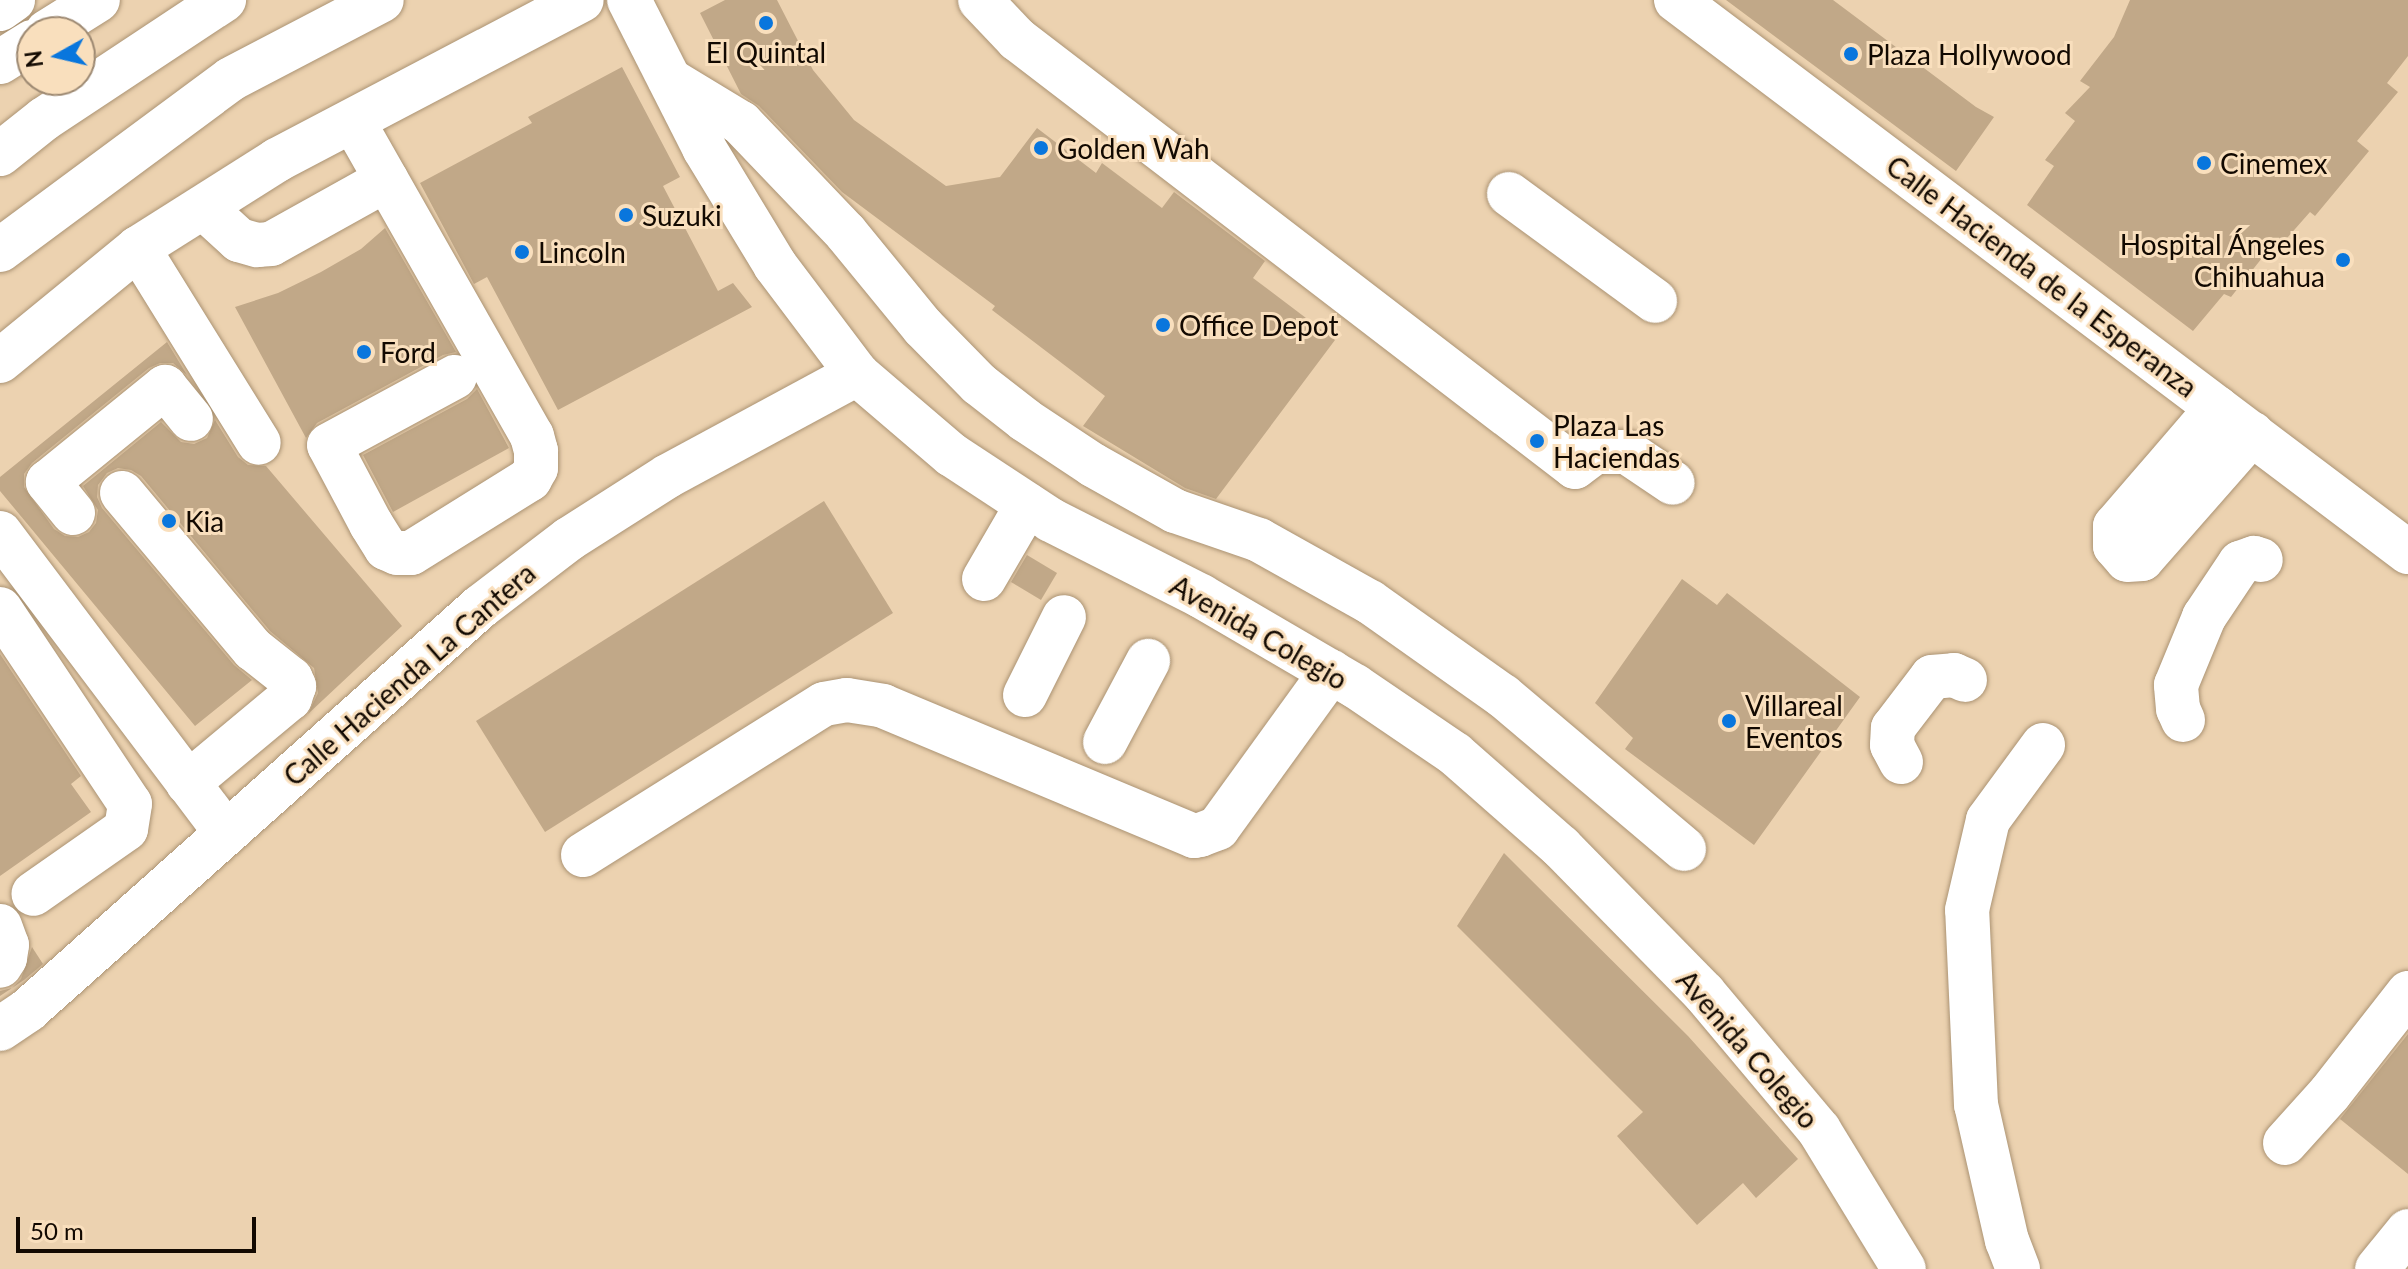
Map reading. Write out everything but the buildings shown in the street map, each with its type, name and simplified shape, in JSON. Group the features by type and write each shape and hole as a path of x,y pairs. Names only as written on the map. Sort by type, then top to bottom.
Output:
{"main road":[{"path":"0,9 13,0"},
{"path":"72,16 98,0"},
{"path":"0,154 44,119 224,0"},
{"path":"0,250 231,79 382,0"},
{"path":"0,361 138,248 205,209 277,160 582,0"},
{"name":"Avenida Colegio","path":"629,0 704,148 775,265 857,374 952,455 1039,513 1201,596 1331,672 1455,754 1561,847 1704,993 1819,1130 1904,1269"},
{"path":"980,0 1017,39 1575,467 1595,452 1627,452 1673,483"},
{"name":"Calle Hacienda de la Esperanza","path":"1676,0 2408,552"},
{"path":"670,80 741,123 846,233 923,327 979,384 1025,420 1093,465 1175,511 1259,540 1370,602 1503,696 1684,849"},
{"path":"353,121 532,436 536,451 536,468 530,479 411,553 397,553 386,548 329,445 455,377"},
{"path":"205,209 239,240 271,244 386,180"},
{"path":"1509,194 1655,301"},
{"path":"138,248 259,443"},
{"name":"Calle Hacienda La Cantera","path":"0,1029 28,1010 480,607 569,539 668,476 857,374"},
{"path":"73,513 48,482 104,472 165,387 191,419"},
{"path":"2217,408 2115,526 2115,546 2127,560 2142,559 2252,434"},
{"path":"104,472 253,649 291,679 294,691 280,688 179,772"},
{"path":"2149,486 2182,514"},
{"path":"997,586 1039,513"},
{"path":"0,533 226,833"},
{"path":"2183,720 2178,709 2176,685 2204,617 2240,563 2246,559 2261,560"},
{"path":"0,609 130,804 126,829 33,894"},
{"path":"1025,695 1064,617"},
{"path":"1105,742 1148,661"},
{"path":"583,855 824,704 847,700 883,706 1194,836 1200,835 1218,828 1331,672"},
{"path":"1901,762 1892,745 1893,728 1932,677 1954,675 1965,680"},
{"path":"2018,1269 2007,1241 1976,1105 1967,910 1988,820 2043,745"},
{"path":"0,926 7,945 0,966"},
{"path":"2285,1143 2330,1093 2408,993"},
{"path":"2377,1269 2408,1231"}],"place":[{"name":"El Quintal","path":"766,23"},
{"name":"Plaza Hollywood","path":"1851,54"},
{"name":"Golden Wah","path":"1041,148"},
{"name":"Cinemex","path":"2204,163"},
{"name":"Suzuki","path":"626,215"},
{"name":"Lincoln","path":"522,252"},
{"name":"Hospital Ángeles Chihuahua","path":"2343,260"},
{"name":"Office Depot","path":"1163,325"},
{"name":"Ford","path":"364,352"},
{"name":"Plaza Las Haciendas","path":"1537,441"},
{"name":"Kia","path":"169,521"},
{"name":"Villareal Eventos","path":"1729,721"}]}
